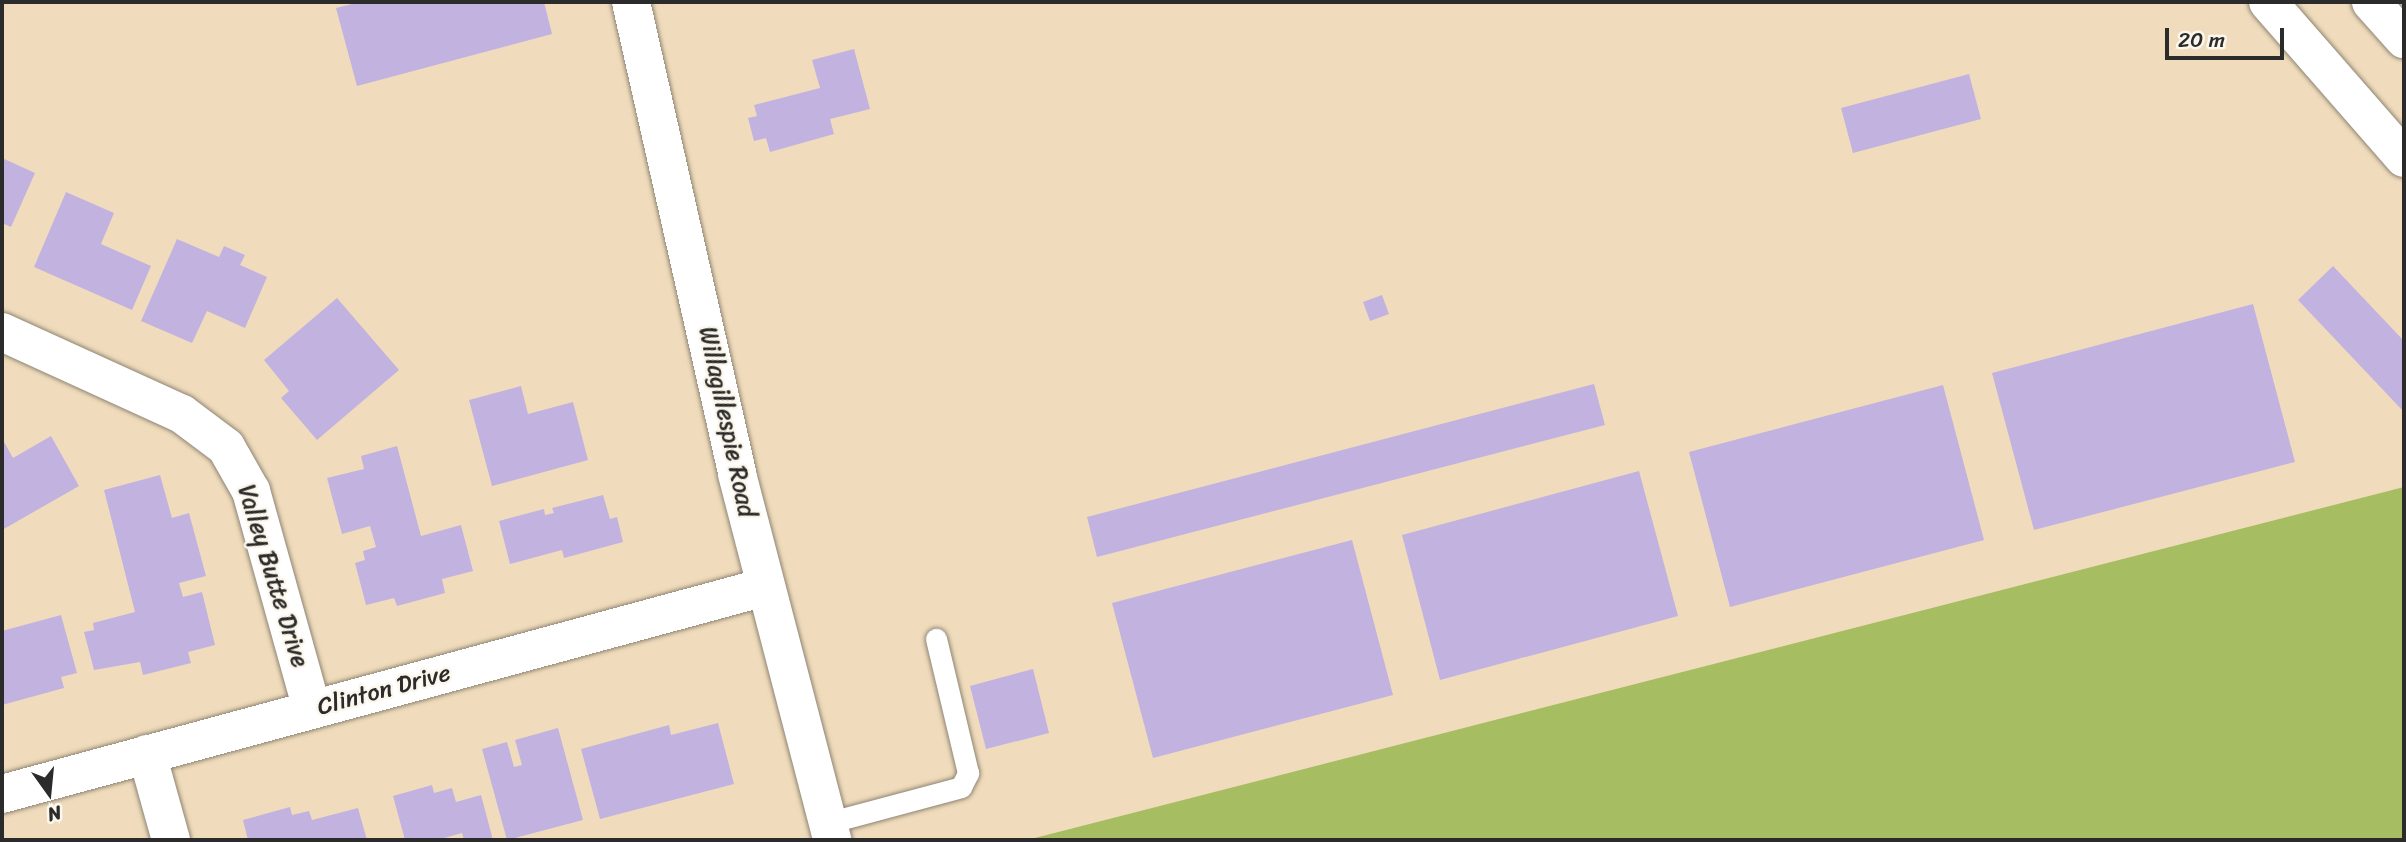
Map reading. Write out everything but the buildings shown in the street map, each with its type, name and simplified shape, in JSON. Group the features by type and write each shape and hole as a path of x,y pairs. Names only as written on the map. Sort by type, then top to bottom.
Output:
{"main road":[{"name":"Willagillespie Road","path":"631,2 650,99 765,587 830,832"},
{"path":"2371,2 2404,39"},
{"path":"2269,4 2404,158"},
{"name":"Valley Butte Drive","path":"2,332 182,414 226,447 251,491 312,710"},
{"name":"Clinton Drive","path":"2,794 765,587"},
{"path":"147,754 170,840"}],"lane":[{"path":"830,832 961,787 968,773 936,639"}],"green space":[{"path":"2404,487 2404,840 1027,840"}]}
